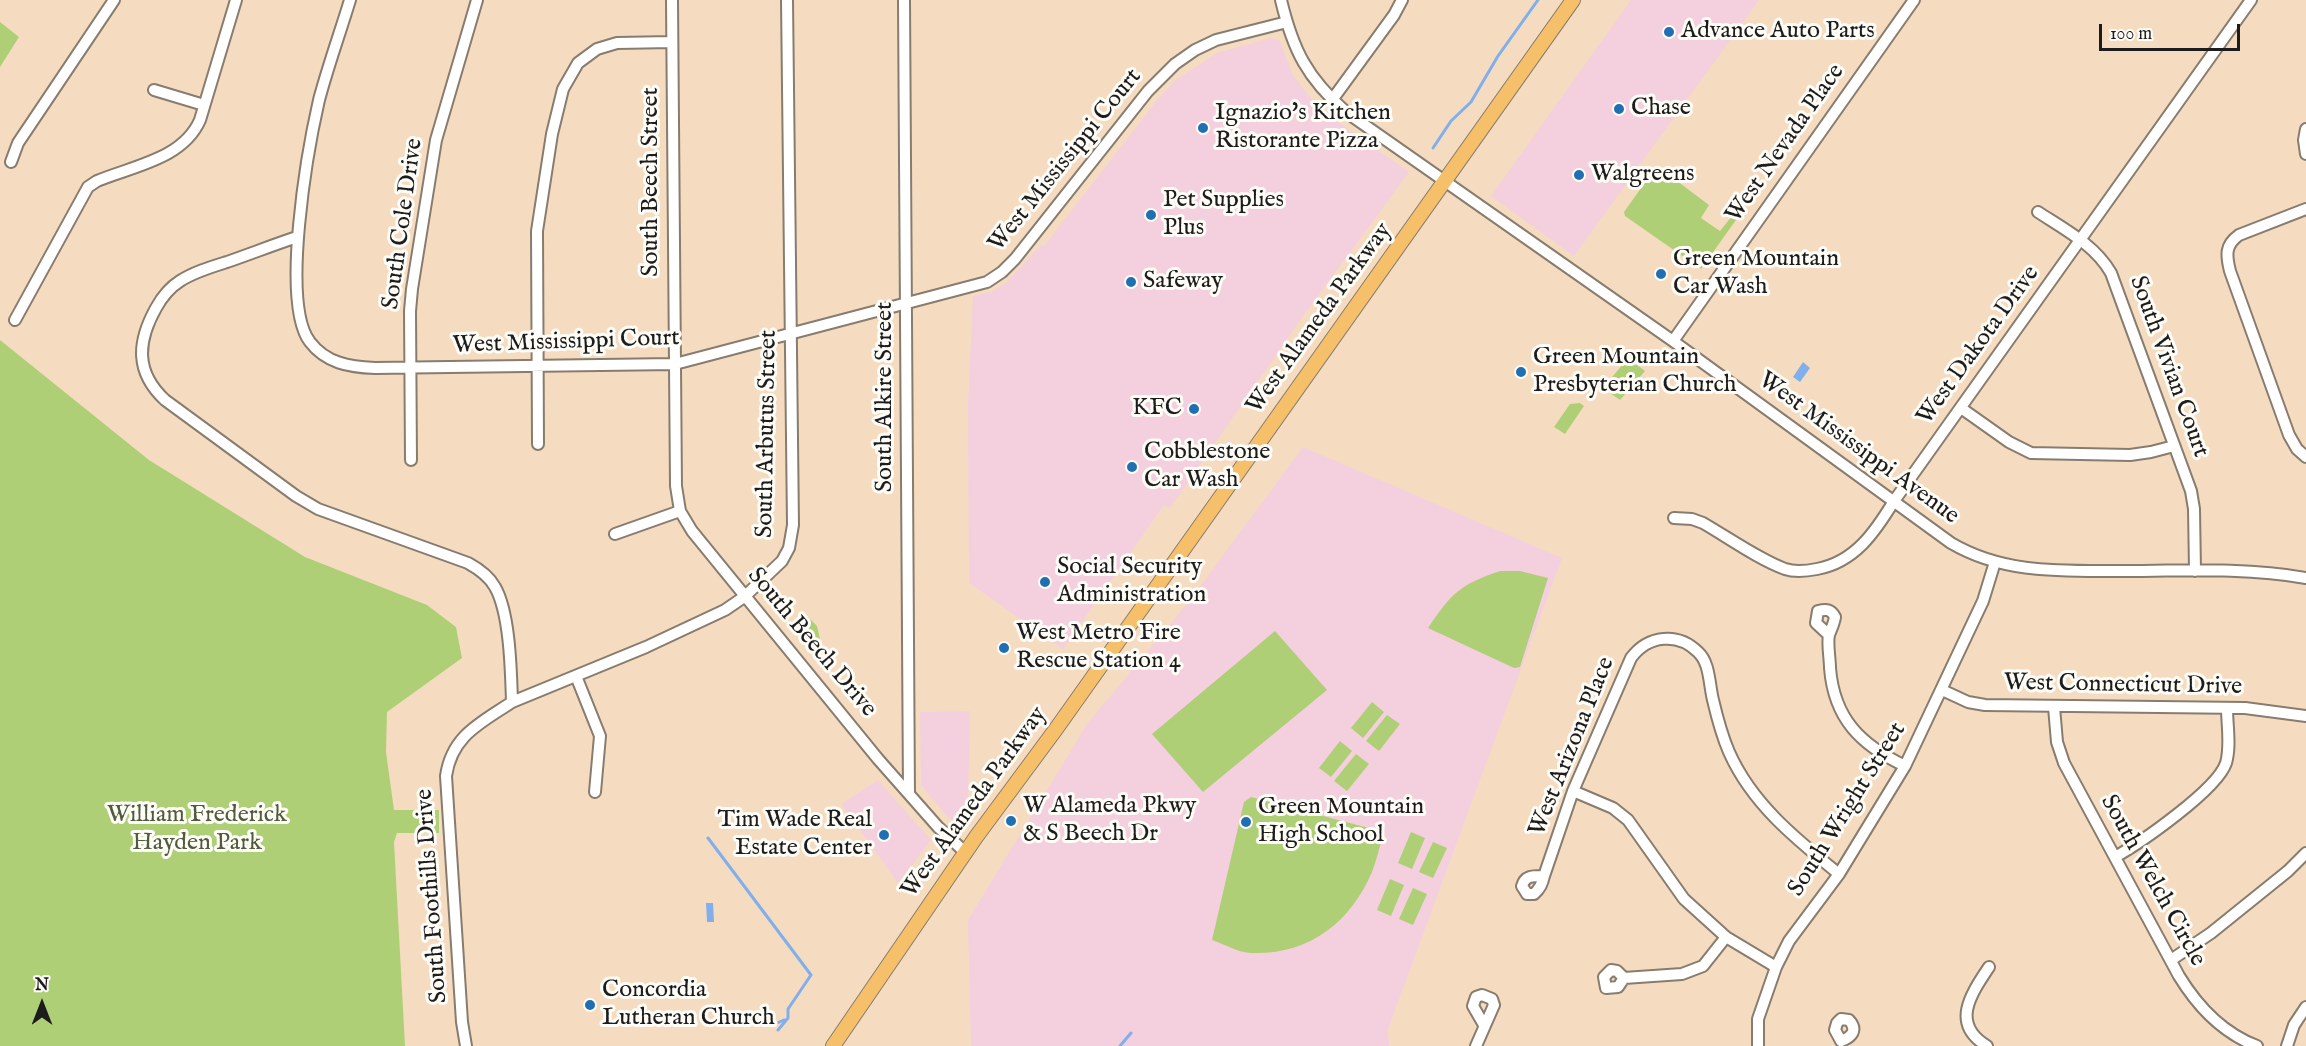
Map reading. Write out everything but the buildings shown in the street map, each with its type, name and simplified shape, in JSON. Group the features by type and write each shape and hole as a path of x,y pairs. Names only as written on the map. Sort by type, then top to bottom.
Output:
{"main road":[{"name":"West Alameda Parkway","path":"833,1046 966,853 1446,182 1573,0"}],"street":[{"path":"11,162 18,143 114,0"},
{"path":"15,320 88,187 103,178 161,157 177,148 194,132 200,120 236,0"},
{"path":"350,0 319,101 297,237 195,273 169,289 152,315 142,339 142,361 148,379 165,400 310,505 453,556 483,572 495,587 501,600 510,659 512,702"},
{"name":"South Cole Drive","path":"411,460 410,303 436,140 477,0"},
{"name":"South Beech Street","path":"672,0 675,364"},
{"name":"South Arbutus Street","path":"512,702 726,610 744,597 782,561 792,538 787,0"},
{"name":"South Alkire Street","path":"904,0 909,794"},
{"name":"West Mississippi Avenue","path":"1281,0 1293,43 1303,62 1332,100 1369,129 1673,341 1965,551 2020,568 2050,571 2262,572 2306,578"},
{"path":"1332,100 1394,15 1402,0"},
{"name":"West Nevada Place","path":"1673,341 1914,0"},
{"name":"West Dakota Drive","path":"1674,518 1683,517 1703,523 1787,570 1812,570 1837,564 1857,551 1879,525 2251,0"},
{"name":"West Mississippi Court","path":"297,237 299,313 303,329 309,342 327,358 346,366 411,368 675,364 977,286 1002,272 1148,91 1184,57 1216,40 1287,22"},
{"path":"538,444 537,231 552,134 566,83 583,58 602,46 617,43 672,42"},
{"path":"154,90 204,105"},
{"path":"2306,129 2304,140 2306,154"},
{"path":"2306,209 2239,235 2232,240 2226,252 2230,271 2289,435 2297,449 2306,457"},
{"name":"South Vivian Court","path":"2038,212 2099,255 2111,273 2193,500 2195,571"},
{"name":"South Beech Drive","path":"675,364 676,486 680,511 692,531 744,597 909,794 938,827 966,853"},
{"path":"1961,408 2009,442 2031,453 2130,455 2174,446"},
{"path":"615,534 680,511"},
{"name":"South Wright Street","path":"1758,1046 1758,1019 1776,967 1789,941 1839,873 1905,766 1983,601 1995,562"},
{"path":"1829,635 1831,682 1846,719 1862,740 1886,757 1905,766"},
{"name":"West Arizona Place","path":"1544,876 1573,791 1631,658 1638,650 1658,638 1683,641 1698,651 1704,659 1728,751 1747,786 1797,840 1839,873"},
{"path":"576,676 600,736 595,792"},
{"name":"West Connecticut Drive","path":"1942,690 1976,705 2260,709 2306,716"},
{"name":"South Foothills Drive","path":"466,1046 462,1022 446,776 450,760 462,738 512,702"},
{"name":"South Welch Circle","path":"2054,707 2055,732 2061,756 2187,990 2208,1015 2233,1034 2257,1046"},
{"path":"2115,857 2155,831 2220,774 2228,749 2227,708"},
{"path":"1573,791 1612,808 1628,820 1684,899 1726,938 1776,967"},
{"path":"2171,960 2211,933 2288,871 2306,853"},
{"path":"1624,978 1682,974 1703,966 1726,938"},
{"path":"1987,1046 1974,1035 1968,1025 1966,1014 1973,991 1989,967"},
{"path":"2287,1046 2294,1025 2306,1007"},
{"path":"1476,1046 1484,1025"}],"shaded area":[{"path":"1631,0 1759,0 1574,256 1491,196"},
{"path":"1270,38 1279,40 1294,77 1315,103 1332,118 1409,172 1301,319 1170,508 1164,505 1063,649 969,583 968,404 973,296 991,292 1007,282 1042,244 1044,246 1174,81 1217,53"},
{"name":"Green Mountain High School","path":"1303,447 1562,558 1388,1029 1389,1046 971,1046 968,920 1087,724 1187,604"},
{"path":"970,711 968,799 954,821 949,819 921,785 920,712"},
{"path":"878,780 931,840 898,883 841,804"}],"green space":[{"path":"0,22 19,37 0,67"},
{"path":"1658,170 1665,172 1709,205 1701,218 1720,231 1732,216 1736,220 1701,269 1625,216 1624,212 1651,174"},
{"name":"William Frederick Hayden Park","path":"0,340 149,460 305,557 427,605 456,627 462,658 387,712 386,752 394,810 439,810 439,833 397,833 394,842 405,1046 0,1046"},
{"path":"1628,358 1645,371 1620,400 1603,388"},
{"path":"1580,403 1584,406 1565,434 1554,427 1570,404"},
{"path":"1500,571 1520,571 1548,578 1520,667 1514,668 1428,628 1458,592 1475,581"},
{"path":"808,617 817,626 820,639 813,644 801,631"},
{"path":"1275,631 1327,690 1203,792 1152,734"},
{"path":"1372,702 1384,712 1363,738 1351,728"},
{"path":"1387,715 1400,724 1379,751 1366,741"},
{"path":"1340,741 1352,751 1331,777 1319,768"},
{"path":"1356,754 1369,764 1347,791 1334,781"},
{"path":"1251,797 1384,832 1372,872 1363,890 1339,921 1309,942 1272,952 1246,953 1212,940 1244,802"},
{"path":"1411,832 1425,838 1412,869 1398,863"},
{"path":"1433,842 1447,848 1433,878 1419,872"},
{"path":"1390,879 1404,885 1391,916 1377,910"},
{"path":"1413,888 1427,894 1413,925 1399,919"}],"water":[{"path":"1803,362 1810,368 1800,382 1793,377"},
{"path":"706,903 713,903 714,922 707,922"}],"waterway":[{"path":"1433,148 1451,121 1471,102 1498,56 1538,0"},
{"path":"708,838 811,975 788,1009 788,1018 778,1030"},
{"path":"775,1024 784,1020"},
{"path":"1120,1046 1131,1033"}],"place":[{"name":"Advance Auto Parts","path":"1669,32"},
{"name":"Chase","path":"1619,109"},
{"name":"Ignazio's Kitchen Ristorante Pizza","path":"1203,128"},
{"name":"Walgreens","path":"1579,175"},
{"name":"Pet Supplies Plus","path":"1151,215"},
{"name":"Green Mountain Car Wash","path":"1661,274"},
{"name":"Safeway","path":"1131,282"},
{"name":"Green Mountain Presbyterian Church","path":"1521,372"},
{"name":"KFC","path":"1194,409"},
{"name":"Cobblestone Car Wash","path":"1132,467"},
{"name":"Social Security Administration","path":"1045,582"},
{"name":"West Metro Fire Rescue Station 4","path":"1004,648"},
{"name":"W Alameda Pkwy & S Beech Dr","path":"1011,821"},
{"name":"Green Mountain High School","path":"1246,822"},
{"name":"Tim Wade Real Estate Center","path":"884,835"},
{"name":"Concordia Lutheran Church","path":"590,1005"}]}
